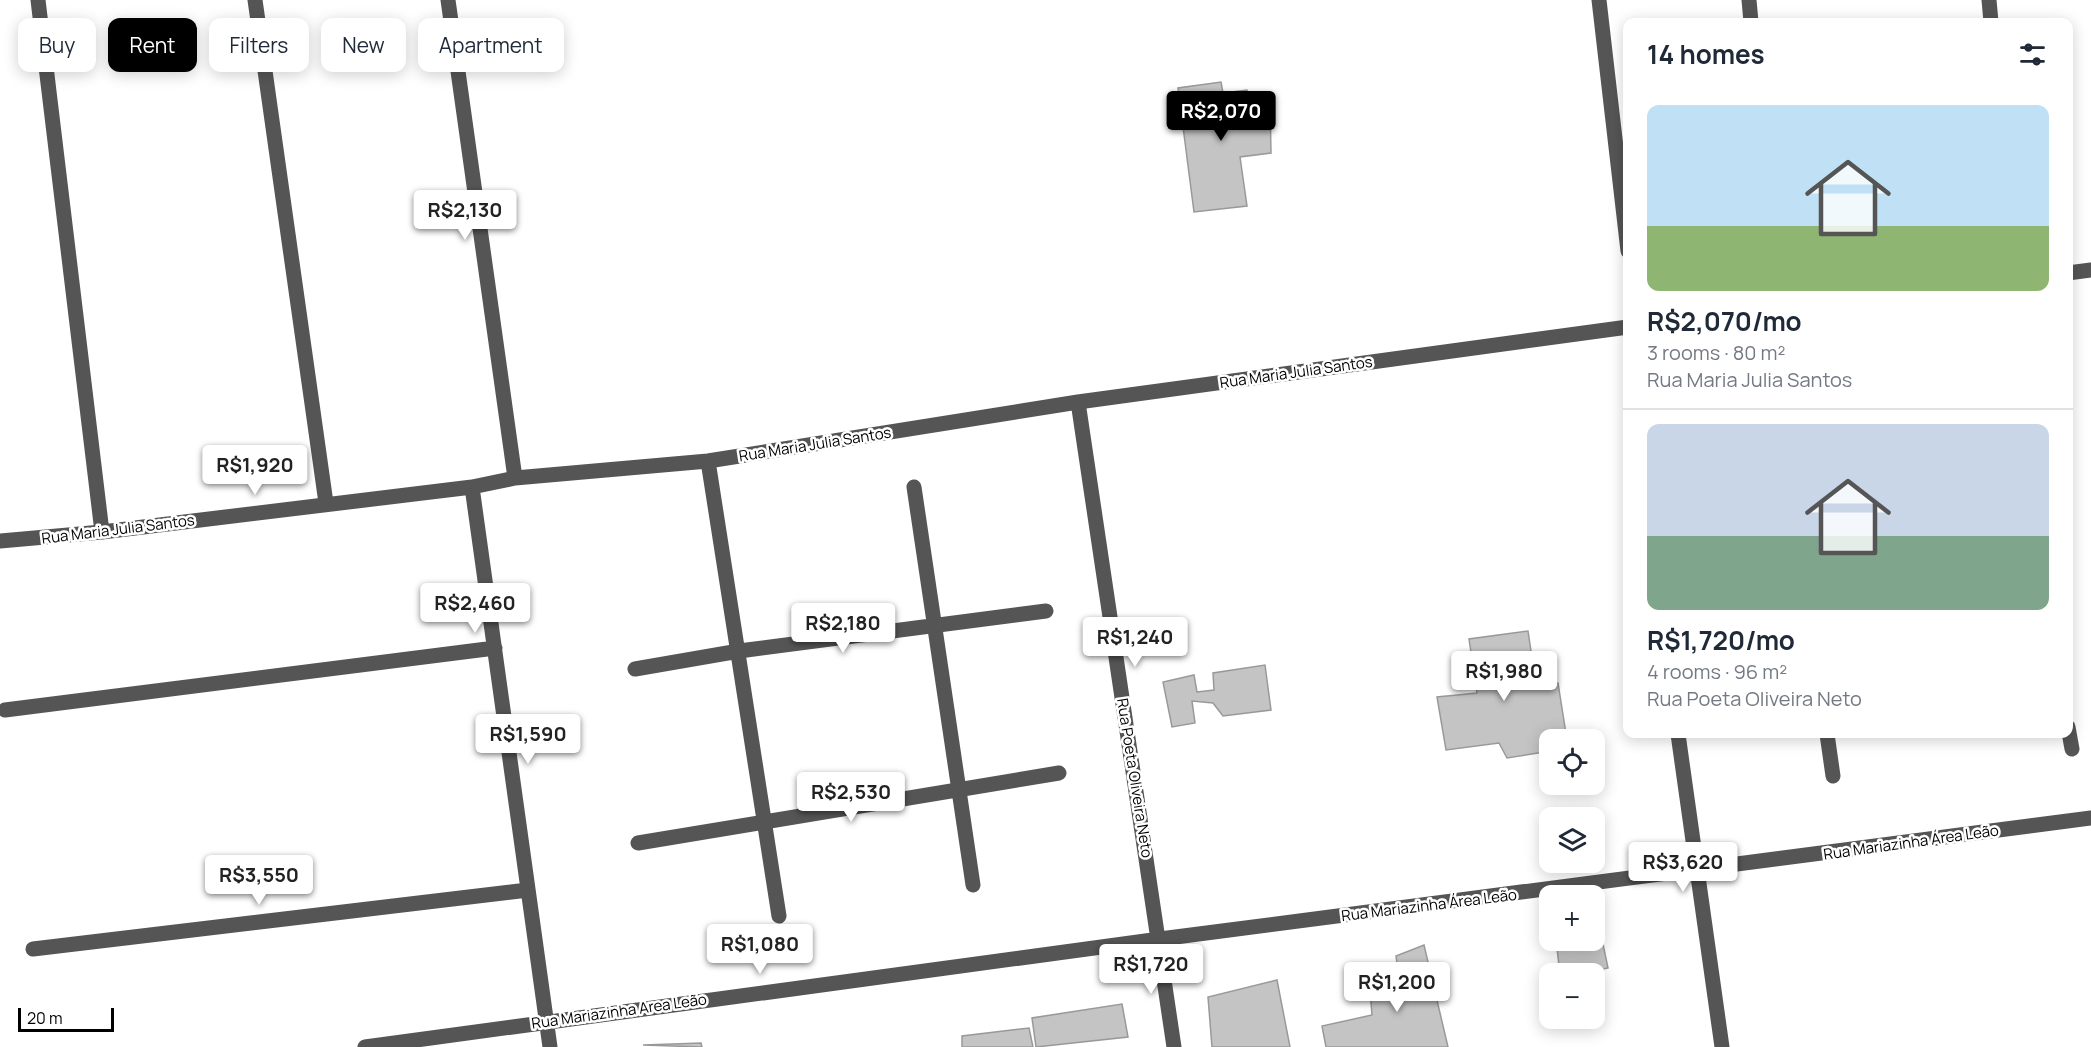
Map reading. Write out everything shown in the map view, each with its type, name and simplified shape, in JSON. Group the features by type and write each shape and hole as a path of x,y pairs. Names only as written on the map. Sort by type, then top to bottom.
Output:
{"street":[{"path":"38,0 102,532"},
{"path":"255,0 326,503"},
{"path":"448,0 515,478"},
{"path":"1599,0 1623,208"},
{"path":"1749,0 1751,18"},
{"path":"1989,0 1991,18"},
{"path":"2073,272 2091,270"},
{"name":"Rua Maria Julia Santos","path":"0,542 102,532 472,487 515,478 708,460 1078,402 1623,328"},
{"name":"Rua Poeta Oliveira Neto","path":"1078,402 1160,939 1174,1047"},
{"path":"708,460 779,916"},
{"path":"472,487 550,1047"},
{"path":"914,487 973,885"},
{"path":"635,669 739,651 1046,611"},
{"path":"4,710 495,648"},
{"path":"1679,738 1722,1047"},
{"path":"1828,738 1833,776"},
{"path":"2070,738 2072,749"},
{"path":"638,843 957,788 1059,773"},
{"name":"Rua Mariazinha Área Leão","path":"1160,939 2091,818"},
{"path":"33,949 528,890"},
{"name":"Rua Mariazinha Area Leão","path":"365,1047 546,1020 1160,939"}],"building":[{"path":"1221,82 1223,93 1247,90 1248,102 1270,101 1271,153 1240,157 1247,206 1194,212 1178,88"},
{"path":"1528,631 1536,684 1558,683 1565,729 1539,729 1539,753 1507,758 1499,743 1446,750 1437,697 1477,693 1469,639"},
{"path":"1265,665 1271,710 1223,716 1213,703 1192,701 1195,723 1172,727 1163,682 1194,675 1197,692 1214,690 1213,673"},
{"path":"1424,945 1448,1047 1326,1047 1322,1026 1372,1015 1370,990 1401,992 1396,956"},
{"path":"1557,951 1604,951 1608,968 1605,969 1605,963 1559,963"},
{"path":"1277,980 1290,1047 1212,1047 1208,997"},
{"path":"1122,1004 1128,1037 1036,1047 1032,1018"},
{"path":"1029,1028 1033,1047 962,1047 962,1036"},
{"path":"701,1043 702,1047 643,1045"}]}
